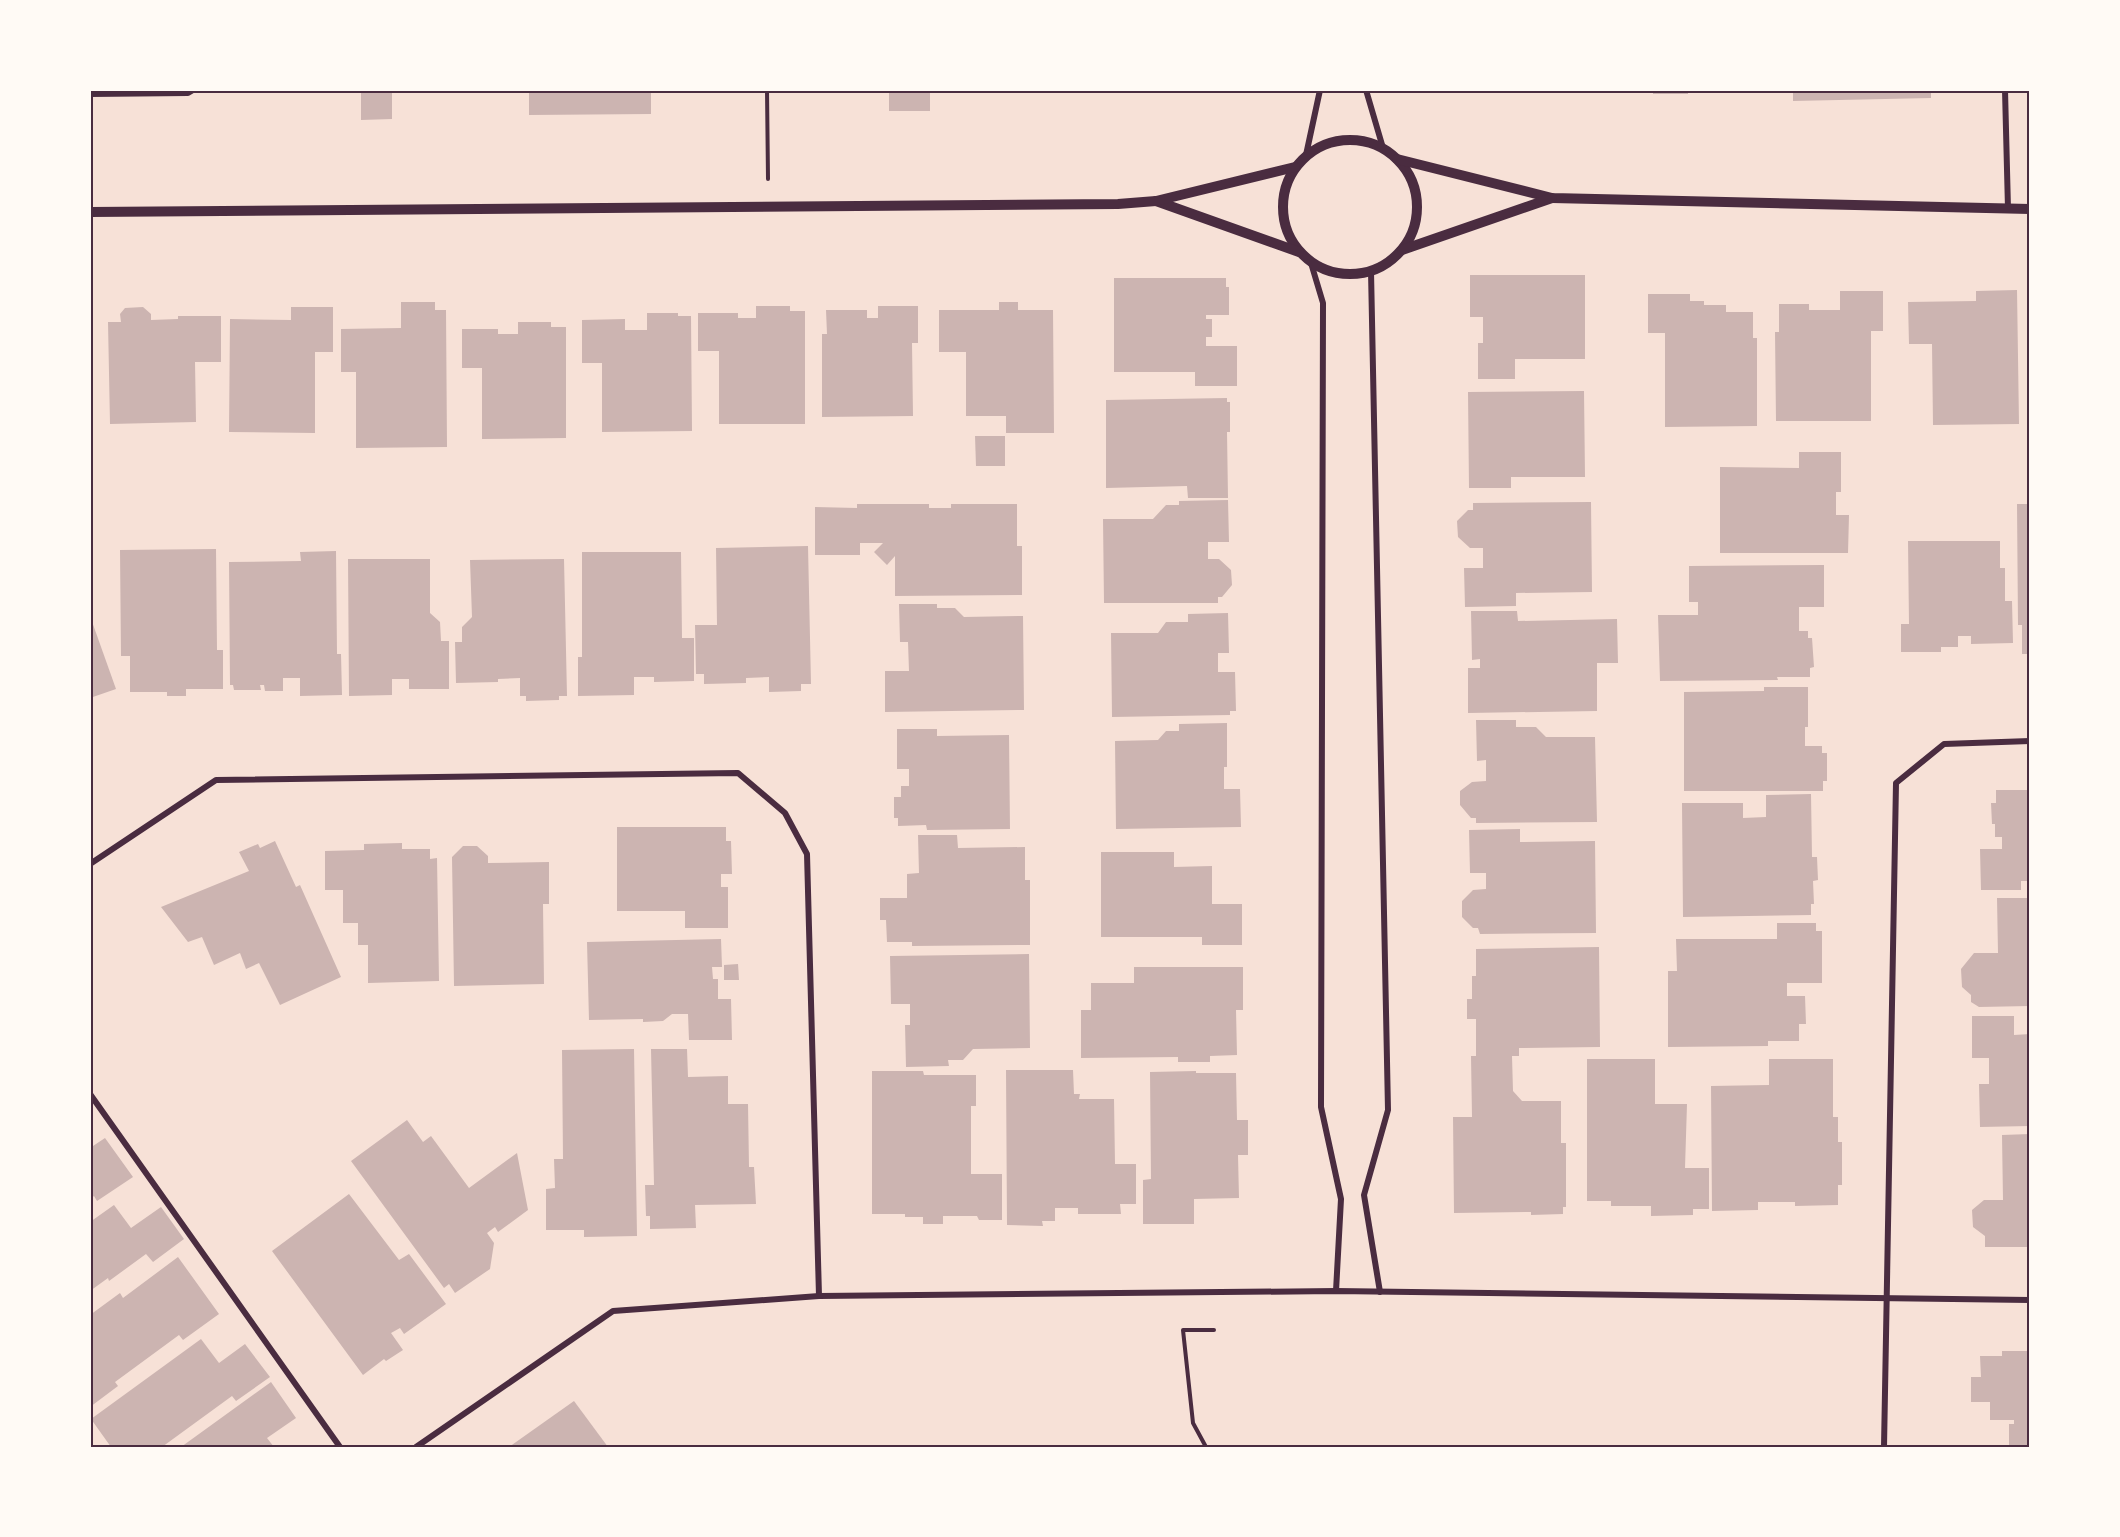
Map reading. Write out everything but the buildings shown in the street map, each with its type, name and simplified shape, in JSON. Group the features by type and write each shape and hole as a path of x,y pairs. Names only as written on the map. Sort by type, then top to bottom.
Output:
{"street":[{"path":"90,94 188,93 194,90"},
{"path":"1306,155 1320,90"},
{"path":"1366,90 1383,148"},
{"path":"2005,90 2008,209"},
{"path":"1358,140 1383,148 1397,159 1409,174 1416,193 1417,213 1412,232 1402,250 1388,262 1371,271 1350,274 1330,272 1311,263 1299,252 1287,232 1281,210 1285,187 1295,167 1306,155 1334,141 1358,140"},
{"path":"1397,159 1552,198 2030,209"},
{"path":"90,212 1118,204 1156,201 1295,167"},
{"path":"1402,250 1552,198"},
{"path":"1156,201 1299,252"},
{"path":"1311,263 1323,303 1321,1107 1341,1199 1336,1291"},
{"path":"1371,271 1388,1110 1364,1195 1380,1292"},
{"path":"1884,1447 1896,783 1944,744 2030,741"},
{"path":"90,864 216,780 738,773 785,813 807,855 819,1296"},
{"path":"90,1094 340,1447"},
{"path":"416,1447 613,1311 819,1296 1336,1291 2030,1300"}],"path":[{"path":"767,90 768,206"},
{"path":"1206,1447 1193,1423 1183,1330 1214,1330"}]}
